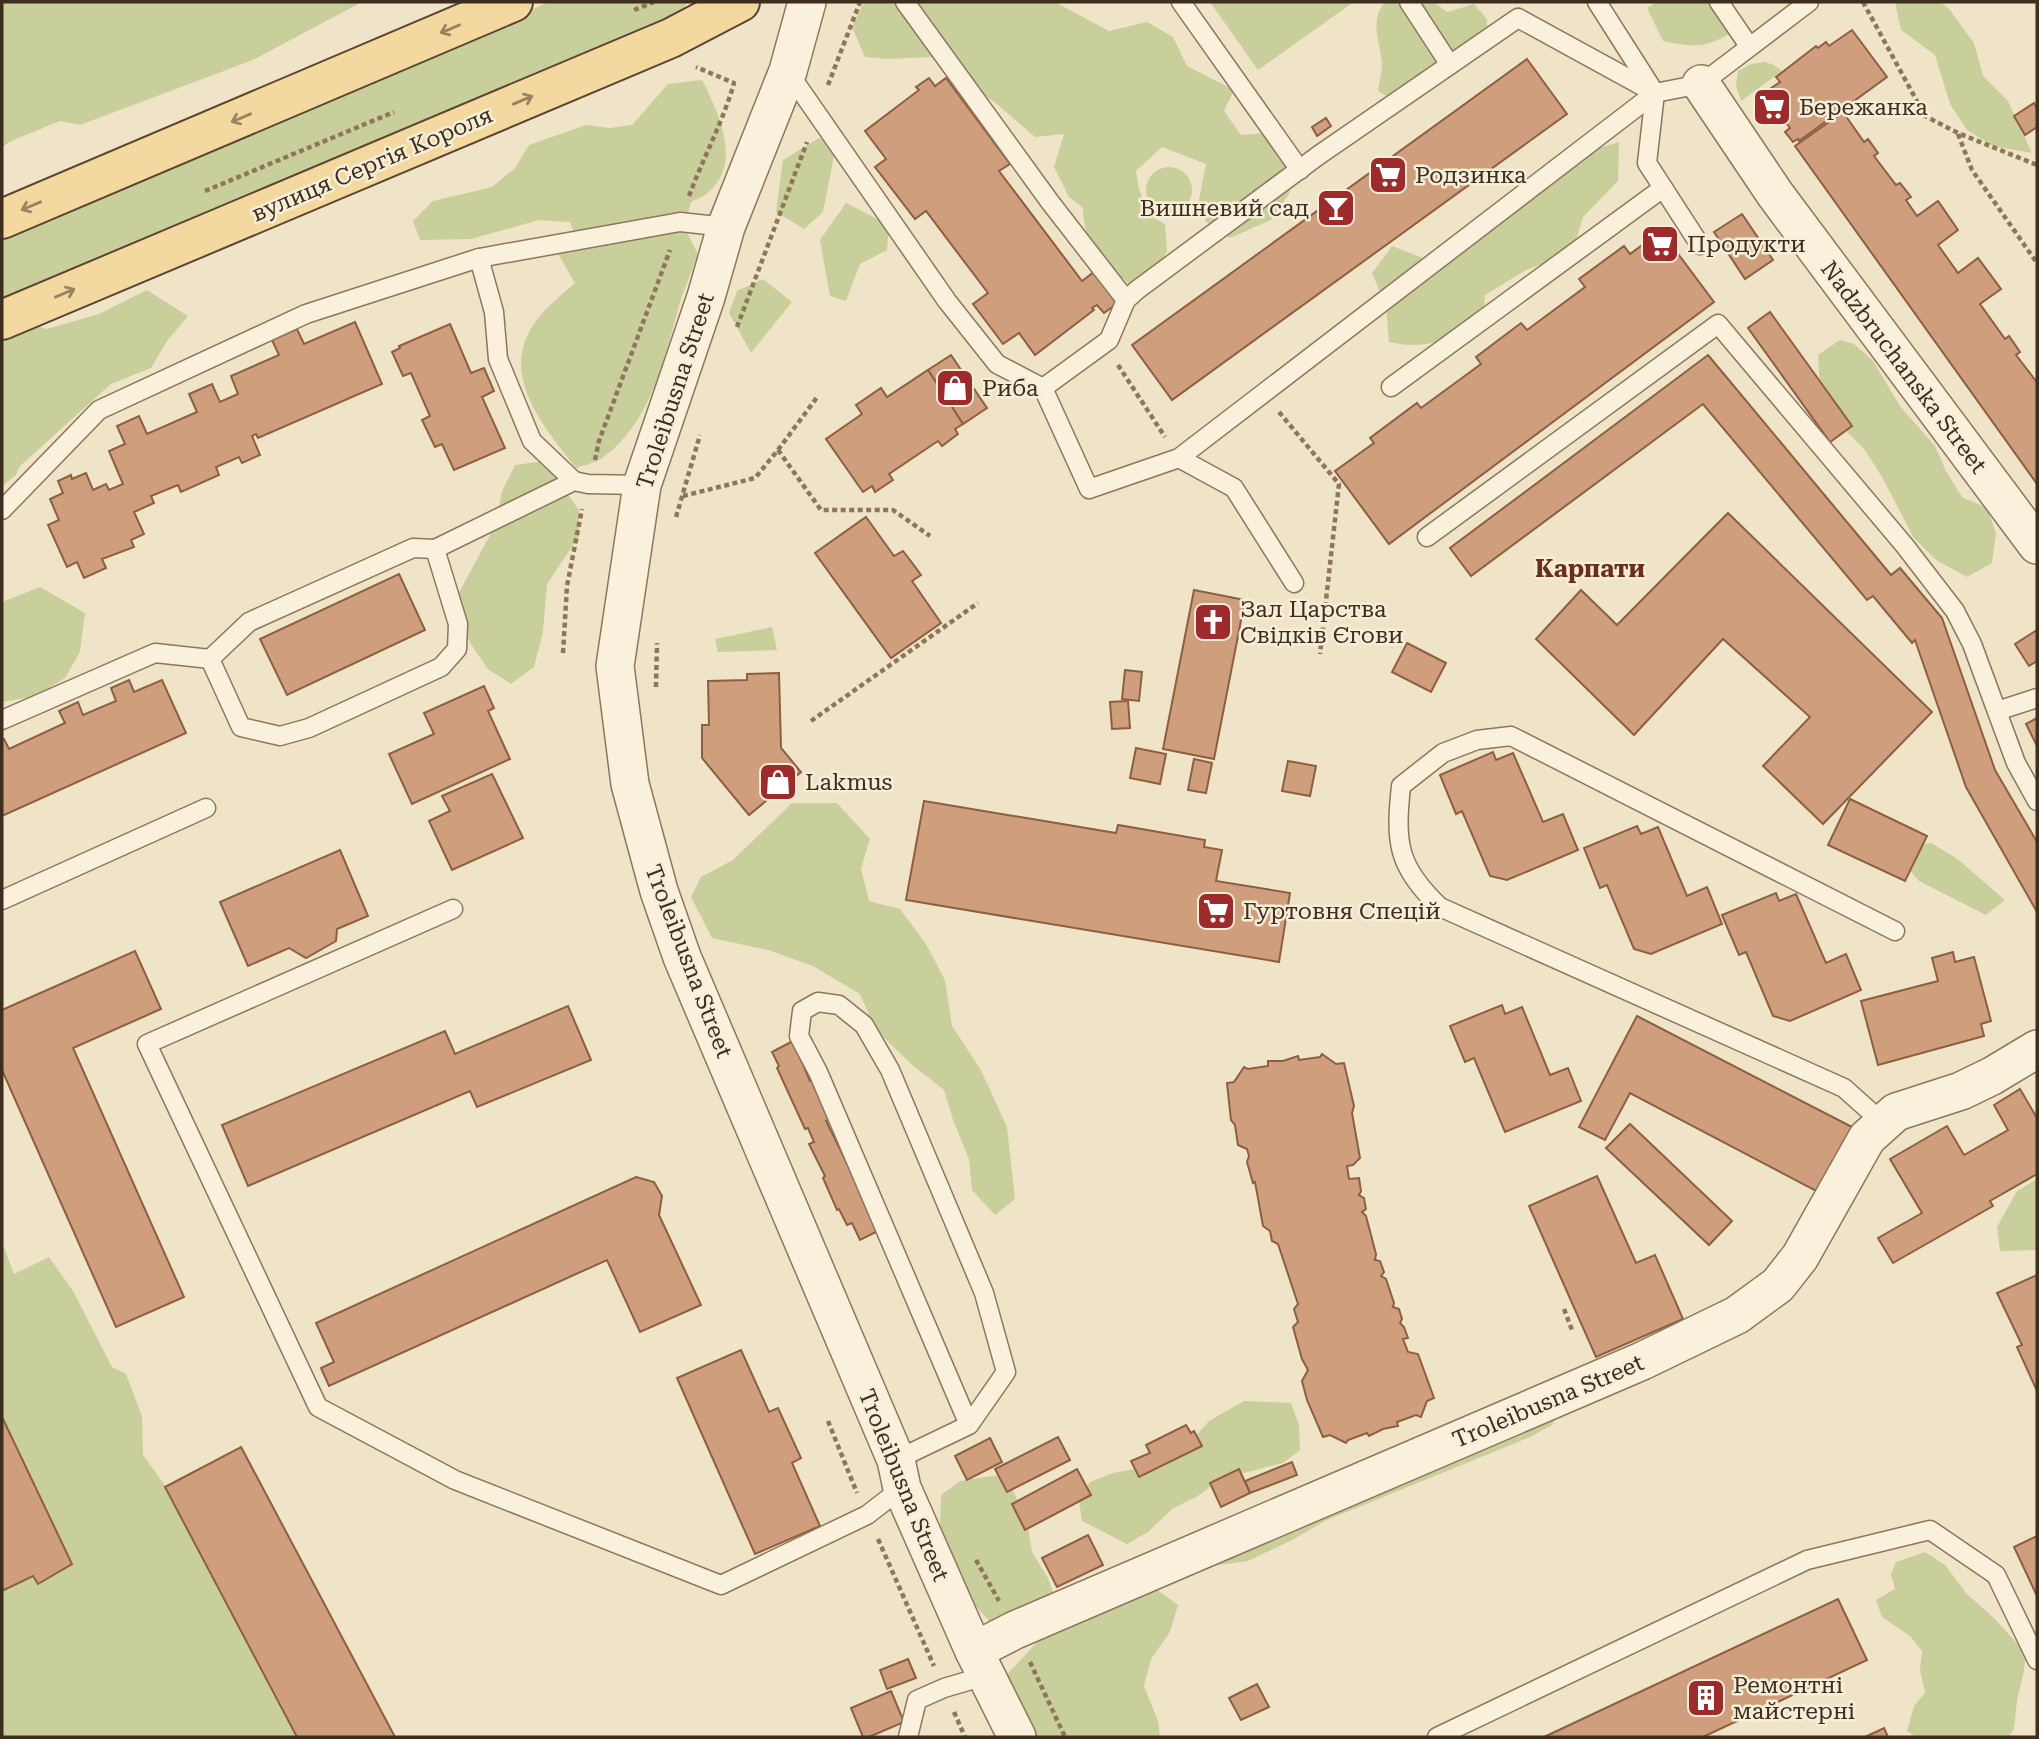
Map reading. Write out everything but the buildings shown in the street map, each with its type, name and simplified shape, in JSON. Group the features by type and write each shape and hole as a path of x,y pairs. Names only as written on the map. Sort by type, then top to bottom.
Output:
{"main road":[{"path":"2,219 513,2"},
{"name":"вулиця Сергія Короля","path":"2,320 671,38 740,2"}],"street":[{"name":"Troleibusna Street","path":"807,2 788,71 726,227 706,297 642,485 615,666 630,784 659,891 682,957 899,1474 981,1663 1017,1737"},
{"name":"Nadzbruchanska Street","path":"1701,84 1775,194 2037,545"},
{"name":"Troleibusna Street","path":"981,1663 1015,1630 1642,1361 1737,1315 1778,1285 1800,1257 1867,1138 1883,1123 1896,1112 1961,1091 2037,1049"}],"lane":[{"path":"905,2 1050,202 1126,300"},
{"path":"1181,2 1300,170"},
{"path":"1409,2 1450,65"},
{"path":"1597,2 1655,93 1647,163 1700,245"},
{"path":"1718,2 1749,46"},
{"path":"788,71 947,301 997,364 1043,388 1089,489 1179,458 1655,93 1701,84 1810,2"},
{"path":"1043,388 1109,340 1126,300 1300,170 1518,18 1655,93"},
{"path":"1391,387 1663,188"},
{"path":"2,510 99,410 306,314 479,258 680,222 726,227"},
{"path":"479,258 494,312 498,359 532,441 581,483"},
{"path":"1427,537 1718,324 1905,546 1955,611 1972,644 2016,763 2037,801"},
{"path":"1179,458 1234,488 1294,583"},
{"path":"210,659 248,622 413,548 435,549 581,483 642,485"},
{"path":"210,659 242,727 280,736 309,728 441,667 457,649 458,624 435,549"},
{"path":"2,720 155,653 210,659"},
{"path":"1997,711 2037,698"},
{"path":"1883,1123 1844,1088 1440,906 1420,888 1401,854 1397,821 1401,786 1443,754 1477,740 1511,736 1895,931"},
{"path":"2,900 206,808"},
{"path":"453,909 148,1044 318,1407 455,1480 721,1585 867,1515 899,1474 969,1425 1006,1372 984,1293 890,1070 863,1025 839,1004 818,1002 802,1011 799,1036 818,1072 969,1425"},
{"path":"1437,1737 1807,1560 1930,1530 1996,1575 2037,1660"},
{"path":"908,1737 917,1700 944,1688 981,1663"}],"path":[{"path":"733,338 860,2"},
{"path":"1864,2 1925,116 1958,133 2037,165"},
{"path":"563,653 567,586 581,483 600,440 701,163 727,106 734,83 691,65"},
{"path":"1958,133 1972,170 2037,263"},
{"path":"1104,344 1179,458"},
{"path":"1264,393 1339,484 1320,654"},
{"path":"682,496 755,478 818,396"},
{"path":"674,529 703,424"},
{"path":"778,450 821,510 893,510 930,536"},
{"path":"811,721 978,603"},
{"path":"656,696 657,632"},
{"path":"1564,1309 1573,1329"},
{"path":"828,1421 965,1737"},
{"path":"1015,1630 1065,1737"}],"green space":[{"path":"2,2 362,2 253,60 80,125 60,121 9,142 2,148"},
{"path":"549,2 688,2 673,15 2,298 2,235"},
{"path":"864,2 1055,2 1109,31 1147,22 1173,37 1187,66 1234,90 1224,111 1241,135 1264,133 1296,161 1289,194 1271,220 1230,238 1206,222 1199,200 1206,164 1162,147 1136,171 1139,189 1149,215 1165,224 1167,251 1153,278 1130,285 1091,244 1083,208 1069,197 1054,167 1064,134 1035,137 998,105 931,57 865,57 852,27"},
{"path":"1210,2 1349,2 1351,4 1258,70"},
{"path":"1385,2 1434,2 1447,12 1474,4 1487,19 1487,40 1443,73 1423,95 1402,105 1378,91 1382,63 1376,24"},
{"path":"1657,2 1710,2 1732,32 1699,45 1663,41 1647,8"},
{"path":"1895,2 1940,2 1949,9 1974,43 1983,76 2008,101 2032,153 1993,146 1967,130 1950,104 1935,55 1901,30"},
{"path":"1765,62 1782,71 1741,101 1736,86 1738,71 1751,64"},
{"path":"702,80 724,136 724,166 720,179 710,191 691,202 684,227 698,254 681,299 662,365 645,407 619,444 601,459 576,468 532,406 521,371 522,352 532,326 549,306 575,283 553,245 575,236 570,222 539,220 471,239 420,240 413,221 433,201 492,187 515,168 529,145 586,125 609,128 632,125 668,84"},
{"path":"819,138 836,146 823,212 804,229 776,212 783,160"},
{"path":"1619,142 1618,181 1583,217 1572,253 1528,269 1485,295 1483,323 1438,342 1415,345 1389,342 1386,306 1372,273 1392,246 1436,263 1596,149"},
{"path":"1169,167 1185,174 1192,190 1185,206 1169,213 1153,206 1146,190 1153,174"},
{"path":"846,203 889,225 887,250 860,264 846,301 830,296 820,240"},
{"path":"763,279 792,302 751,353 729,313 737,291"},
{"path":"147,290 188,316 167,341 151,368 111,384 20,466 16,475 2,486 2,331 29,324 47,329 99,314"},
{"path":"1840,340 1854,344 1873,361 1900,406 1935,446 1962,497 1987,508 1996,533 1992,563 1967,577 1936,560 1914,538 1865,450 1821,406 1818,355"},
{"path":"544,461 579,510 579,536 547,584 543,632 534,667 511,684 488,669 472,646 456,615 456,598 496,524 502,491 515,465"},
{"path":"40,587 85,613 80,652 65,678 36,696 2,702 2,602"},
{"path":"772,627 777,650 718,652 715,639"},
{"path":"792,803 837,803 870,839 861,869 869,901 900,909 926,944 945,980 952,1026 981,1070 1007,1127 1015,1199 995,1215 972,1190 969,1159 944,1090 911,1064 875,1029 860,994 813,966 768,950 712,938 691,897 701,877 733,860"},
{"path":"1931,843 1956,858 2005,900 1986,915 1919,881 1898,857 1906,847"},
{"path":"2037,1179 2037,1250 2000,1251 1997,1227 2017,1191"},
{"path":"2,1242 14,1274 49,1257 73,1291 112,1367 126,1374 142,1416 143,1455 291,1658 305,1737 2,1737"},
{"path":"1244,1401 1291,1403 1299,1425 1300,1450 1283,1463 1220,1479 1198,1496 1172,1509 1148,1532 1127,1544 1082,1521 1079,1501 1090,1482 1113,1473 1144,1467 1191,1441 1209,1421"},
{"path":"1559,1410 1552,1425 1530,1437 1327,1520 1248,1561 1218,1565 1208,1549"},
{"path":"998,1475 1014,1492 1028,1526 1032,1552 1048,1578 1056,1600 992,1624 971,1601 940,1531 941,1495 960,1481"},
{"path":"1925,1552 1945,1565 1967,1594 1994,1618 2026,1653 2014,1729 2008,1737 1916,1737 1907,1731 1914,1706 1925,1693 1920,1670 1922,1651 1910,1636 1882,1617 1876,1600 1895,1589 1891,1574 1896,1562"},
{"path":"1156,1589 1178,1605 1170,1632 1151,1659 1144,1686 1158,1721 1160,1737 1035,1737 1017,1708 1004,1678 1040,1639"}],"place":[{"name":"Бережанка","path":"1772,107"},
{"name":"Родзинка","path":"1388,175"},
{"name":"Вишневий сад","path":"1336,208"},
{"name":"Продукти","path":"1660,244"},
{"name":"Риба","path":"955,388"},
{"name":"Зал Царства Свідків Єгови","path":"1213,622"},
{"name":"Lakmus","path":"778,782"},
{"name":"Гуртовня Спецій","path":"1216,911"},
{"name":"Ремонтні майстерні","path":"1706,1698"}],"district":[{"name":"Карпати","path":"1590,569"}]}
